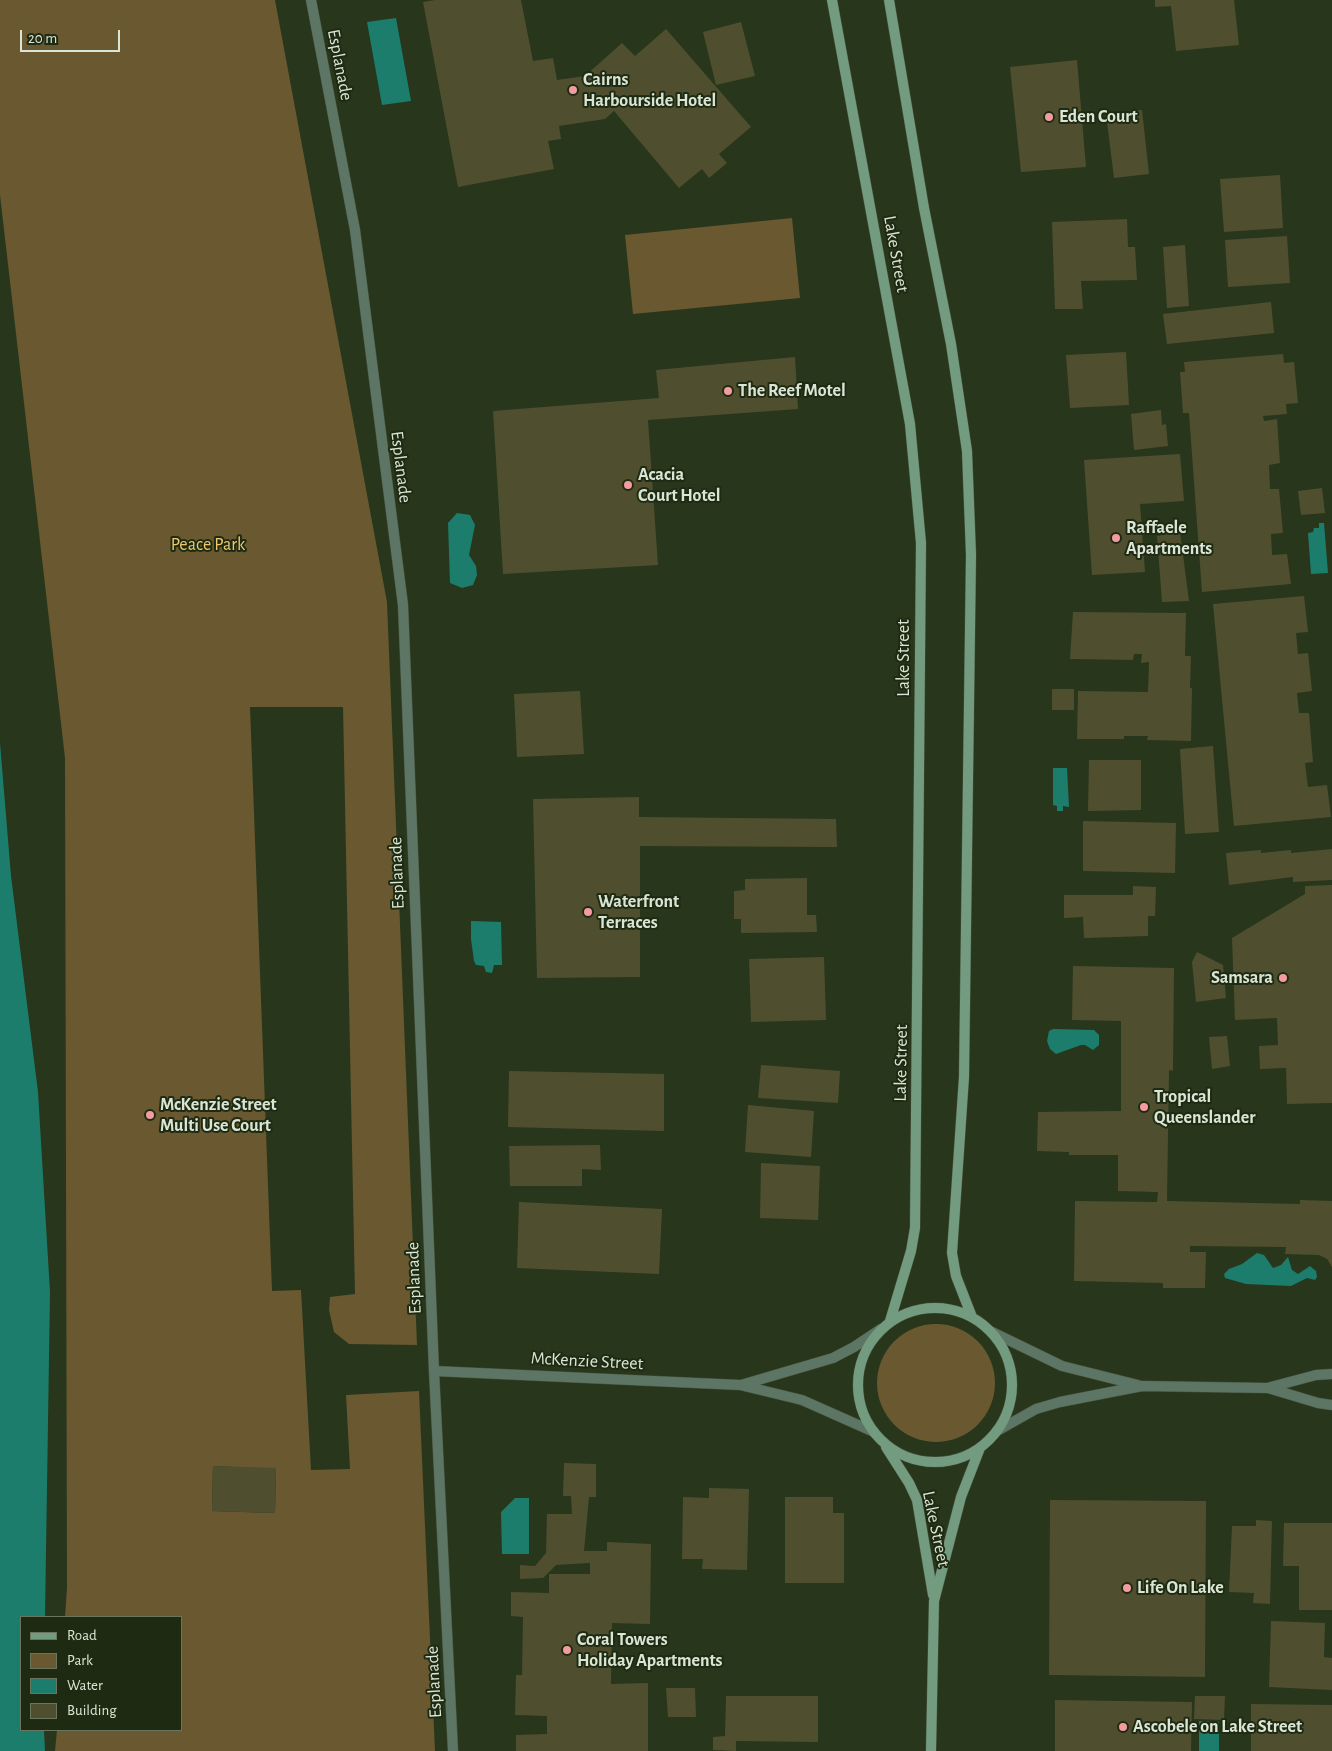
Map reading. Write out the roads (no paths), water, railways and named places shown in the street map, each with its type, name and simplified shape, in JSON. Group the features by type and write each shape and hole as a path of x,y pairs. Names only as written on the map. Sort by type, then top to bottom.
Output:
{"main road":[{"name":"Lake Street","path":"832,0 910,424 921,543 915,1228 911,1251 890,1321"},
{"name":"Lake Street","path":"889,0 967,451 971,555 964,1085 952,1253 956,1276 972,1317"},
{"path":"924,1307 949,1309 972,1317 992,1332 1006,1355 1013,1380 1009,1407 997,1431 980,1448 957,1459 931,1462 905,1456 883,1442 874,1432 867,1422 860,1404 858,1373 866,1349 880,1329 890,1321 900,1315 924,1307"},
{"name":"Lake Street","path":"883,1442 909,1483 917,1500 934,1601 931,1751"},
{"name":"Lake Street","path":"934,1601 961,1497 980,1448"}],"street":[{"name":"Esplanade","path":"311,0 355,230 403,605 434,1371 453,1751"},
{"name":"McKenzie Street","path":"740,1385 832,1358 854,1347 880,1329"},
{"path":"992,1332 1062,1366 1142,1386"},
{"name":"McKenzie Street","path":"434,1371 740,1385 802,1400 874,1432"},
{"path":"1267,1388 1316,1375 1332,1374"},
{"path":"997,1431 1036,1409 1060,1402 1142,1386 1267,1388 1318,1403 1332,1405"}],"water":[{"path":"396,18 411,101 382,105 367,22"},
{"path":"457,513 470,515 475,525 469,555 476,566 477,575 473,585 462,588 450,583 448,523"},
{"path":"1319,523 1324,523 1328,573 1311,574 1308,533 1313,532 1314,528 1319,528"},
{"path":"0,743 11,876 38,1092 50,1292 45,1616 20,1616 20,1731 44,1731 45,1751 0,1751"},
{"path":"1053,768 1067,768 1069,807 1063,806 1063,811 1057,811 1057,806 1053,805"},
{"path":"471,921 501,922 502,965 494,965 492,973 486,972 484,966 476,965 474,961"},
{"path":"1053,1029 1094,1030 1099,1035 1099,1045 1093,1050 1085,1045 1081,1045 1056,1054 1050,1049 1047,1041 1049,1031"},
{"path":"1257,1253 1264,1255 1273,1268 1281,1265 1288,1257 1292,1270 1298,1274 1310,1266 1316,1271 1317,1277 1315,1280 1307,1278 1291,1286 1246,1284 1225,1278 1224,1274 1229,1269 1242,1264"},
{"path":"515,1498 529,1498 529,1554 502,1554 501,1512"},
{"path":"1199,1721 1219,1722 1219,1751 1199,1751"}],"place":[{"name":"Cairns Harbourside Hotel","path":"573,90"},
{"name":"Eden Court","path":"1049,117"},
{"name":"The Reef Motel","path":"728,391"},
{"name":"Acacia Court Hotel","path":"628,485"},
{"name":"Raffaele Apartments","path":"1116,538"},
{"name":"Waterfront Terraces","path":"588,912"},
{"name":"Samsara","path":"1283,978"},
{"name":"Tropical Queenslander","path":"1144,1107"},
{"name":"McKenzie Street Multi Use Court","path":"150,1115"},
{"name":"Life On Lake","path":"1127,1588"},
{"name":"Coral Towers Holiday Apartments","path":"567,1650"},
{"name":"Ascobele on Lake Street","path":"1123,1727"}],"park label":[{"name":"Peace Park","path":"208,545"}]}
